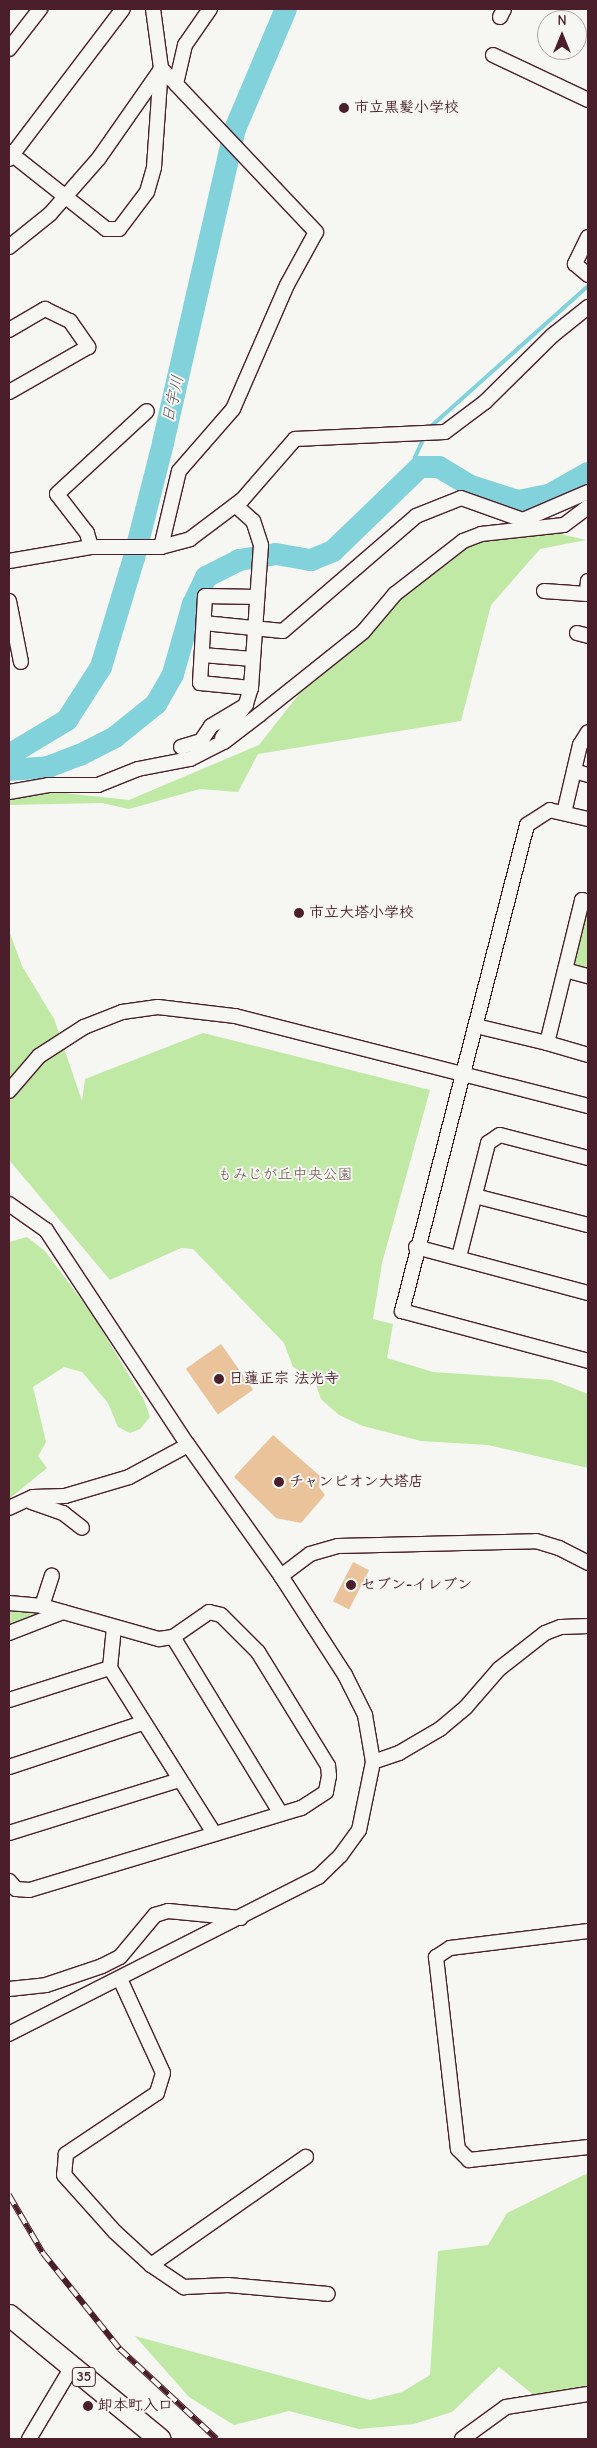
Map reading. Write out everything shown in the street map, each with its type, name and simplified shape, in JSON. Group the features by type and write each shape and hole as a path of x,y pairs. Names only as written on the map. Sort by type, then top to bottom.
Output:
{"highway":[{"name":"35","path":"9,2315 160,2439"}],"street":[{"path":"9,49 40,9"},
{"path":"123,9 10,155 66,196 106,229 119,229 147,192 154,166 161,68 153,9"},
{"path":"176,84 185,46 210,9"},
{"path":"493,55 529,77 570,97 588,100"},
{"path":"156,546 179,471 233,409 287,285 316,232 245,160 219,128 161,68"},
{"path":"9,247 50,214 99,158 161,68"},
{"path":"588,237 575,264 588,275"},
{"path":"9,561 91,547 156,546 190,539 235,506 295,438 445,432 485,402 553,335 588,307"},
{"path":"9,330 45,309 70,321 88,347 9,392"},
{"path":"91,547 87,532 57,494 147,411"},
{"path":"204,623 283,631 416,516 461,498 523,520 588,492"},
{"path":"216,746 246,704 251,688 261,545 253,521 235,506"},
{"path":"9,792 48,785 98,785 138,769 190,759 216,746 362,632 395,594 463,541 481,534 564,525 588,507"},
{"path":"544,591 587,594 588,581"},
{"path":"251,688 200,683 205,596 257,597"},
{"path":"9,602 21,662"},
{"path":"202,655 253,660"},
{"path":"181,748 201,741 210,726 246,704"},
{"path":"564,813 580,745 588,732"},
{"path":"574,771 588,775"},
{"path":"588,819 550,810 527,825 476,1026 416,1247 402,1311 588,1361"},
{"path":"547,1043 582,900 588,902"},
{"path":"565,970 588,976"},
{"path":"9,1091 39,1056 84,1027 122,1012 158,1007 235,1016 588,1106"},
{"path":"476,1026 588,1055"},
{"path":"459,1257 488,1143 500,1135 588,1158"},
{"path":"475,1196 588,1225"},
{"path":"9,1204 51,1238 188,1445 281,1576 345,1675 365,1715 373,1762 359,1830 340,1856 318,1878 9,2034"},
{"path":"416,1247 588,1293"},
{"path":"9,1508 25,1500 64,1496 129,1476 188,1445"},
{"path":"25,1500 52,1507 82,1528"},
{"path":"281,1576 310,1554 338,1546 536,1542 559,1548 588,1563"},
{"path":"42,1606 52,1576"},
{"path":"9,1603 42,1606 159,1639 173,1637 209,1612 222,1615 239,1629 258,1652 324,1760 329,1776 326,1792 316,1801 281,1814 29,1890 16,1889 9,1881"},
{"path":"9,1633 63,1612"},
{"path":"373,1762 399,1753 440,1729 466,1707 499,1669 545,1633 561,1627 588,1626"},
{"path":"114,1627 110,1668 142,1724 214,1833"},
{"path":"173,1637 281,1814"},
{"path":"9,1700 110,1668"},
{"path":"9,1767 142,1724"},
{"path":"9,1833 179,1780"},
{"path":"9,1989 46,1985 114,1960 130,1948 155,1915 168,1911 241,1918"},
{"path":"588,1931 450,1948 436,1957 458,2149 469,2160 588,2147"},
{"path":"120,1979 163,2073 157,2094 66,2154 64,2175 151,2265 184,2287 228,2285 328,2294"},
{"path":"151,2265 306,2156"},
{"path":"29,2439 72,2368"},
{"path":"462,2439 506,2407 588,2394"}],"green space":[{"path":"507,521 586,540 540,549 491,605 461,721 258,754 238,792 200,789 129,809 102,803 9,805 9,787 129,800 259,745 346,634 386,614 432,555"},
{"path":"588,908 588,971 576,967 571,961 582,914"},
{"name":"もみじが丘中央公園","path":"9,931 22,966 54,1019 82,1101 85,1079 203,1033 430,1090 382,1263 373,1319 393,1324 387,1358 433,1372 552,1380 588,1394 588,1468 488,1445 421,1441 363,1426 339,1415 321,1399 314,1379 293,1367 284,1343 193,1249 181,1248 110,1280 10,1161"},
{"path":"27,1237 45,1251 92,1314 144,1400 150,1417 140,1429 130,1433 118,1427 108,1403 82,1372 64,1367 33,1387 46,1442 38,1456 47,1468 9,1499 9,1242"},
{"path":"9,1609 43,1611 9,1628"},
{"path":"588,2173 588,2386 535,2396 499,2367 452,2412 414,2424 359,2429 289,2411 234,2425 189,2397 135,2336 370,2400 402,2392 430,2375 438,2251 488,2245 507,2213"}],"building":[{"name":"日蓮正宗 法光寺","path":"221,1344 253,1390 218,1415 186,1369"},
{"name":"チャンピオン大塔店","path":"273,1435 320,1476 319,1487 325,1495 301,1523 276,1518 234,1477"},
{"name":"セブン-イレブン","path":"353,1562 369,1570 349,1609 333,1601"}],"waterway":[{"name":"日宇川","path":"9,755 67,720 101,667 134,558 163,443 235,129 286,9"},
{"name":"日宇川","path":"428,429 588,286"},
{"name":"日宇川","path":"420,467 415,457 425,436"},
{"name":"日宇川","path":"9,770 48,767 80,755 115,737 156,704 173,674 193,604 206,577 239,560 276,554 311,560 333,551 420,467 439,467 471,486 518,501 549,495 588,473"}],"railway":[{"path":"9,2195 43,2253 120,2349 217,2439"}],"place":[{"name":"市立黒髪小学校","path":"344,108"},
{"name":"市立大塔小学校","path":"299,913"},
{"name":"日蓮正宗 法光寺","path":"219,1379"},
{"name":"チャンピオン大塔店","path":"279,1482"},
{"name":"セブン-イレブン","path":"351,1585"},
{"name":"卸本町入口","path":"88,2406"}]}
